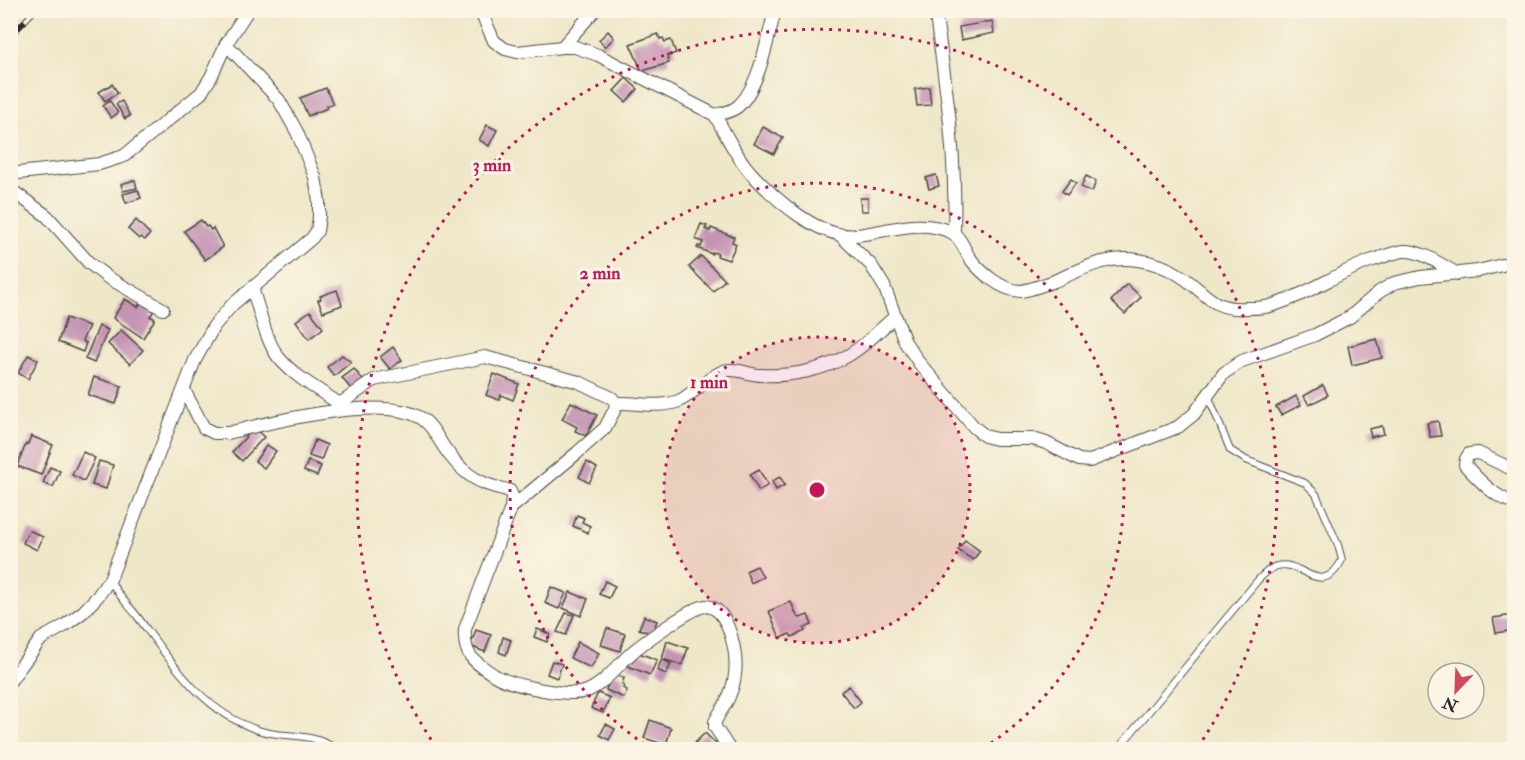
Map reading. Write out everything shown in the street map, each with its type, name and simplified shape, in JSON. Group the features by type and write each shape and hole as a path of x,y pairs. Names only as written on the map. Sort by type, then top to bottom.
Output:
{"street":[{"path":"10,174 99,164 124,156 201,93 226,44 248,10"},
{"path":"480,10 494,41 505,49 517,52 562,46 575,47 598,55 716,115 730,144 750,172 781,202 820,228 840,236 870,265 884,286 905,342 959,411 985,436 996,439 1033,439 1079,460 1090,461 1178,427 1194,414 1224,373 1242,361 1315,335 1350,317 1379,292 1394,283 1420,277 1458,274 1515,262"},
{"path":"562,46 595,10"},
{"path":"716,115 740,105 753,86 775,10"},
{"path":"935,10 952,141 956,188 954,233 970,259 980,270 1010,289 1023,291 1031,289 1104,260 1126,258 1156,265 1180,275 1213,302 1231,309 1269,307 1363,264 1405,251 1431,259 1458,274"},
{"path":"10,681 41,639 83,612 110,579 195,360 214,326 232,305 312,238 317,231 319,201 315,177 302,143 279,100 226,44"},
{"path":"10,189 47,216 88,263 107,277 163,309"},
{"path":"840,236 912,225 935,226 954,233"},
{"path":"252,288 278,357 337,407"},
{"path":"337,407 374,380 485,357 579,382 616,402 666,405 681,400 720,373 729,370 776,375 820,367 850,355 895,317"},
{"path":"184,390 204,428 214,433 228,433 337,407 406,410 427,422 450,456 474,478 510,491 511,508 465,629 464,644 471,658 501,679 522,686 573,693 585,692 597,686 636,649 695,609 706,606 718,611 724,618 734,645 736,674 730,694 715,722 715,727 730,750"},
{"path":"511,508 605,428 615,410 616,402"},
{"path":"1515,470 1478,453 1470,454 1465,465 1499,496 1515,502"}],"lane":[{"path":"1117,750 1258,580 1269,570 1277,566 1287,566 1324,578 1336,570 1342,560 1338,544 1316,494 1305,483 1246,460 1230,450 1208,394"},
{"path":"110,579 118,595 137,616 186,682 224,713 248,727 261,731 303,736 329,744 337,750"}],"building":[{"path":"961,10 991,10 992,15 962,18"},
{"path":"992,21 994,33 961,40 959,27"},
{"path":"608,31 614,38 605,47 599,40"},
{"path":"658,34 665,42 671,40 676,53 667,56 669,63 642,71 630,44"},
{"path":"626,78 638,89 626,102 614,91"},
{"path":"112,84 118,93 105,101 99,92"},
{"path":"929,87 931,105 917,106 915,89"},
{"path":"326,88 333,104 308,116 300,98"},
{"path":"110,101 118,113 111,118 103,106"},
{"path":"122,101 130,116 125,119 116,104"},
{"path":"487,125 497,130 489,146 479,140"},
{"path":"763,127 783,138 774,154 754,144"},
{"path":"936,175 939,186 929,189 926,178"},
{"path":"1086,176 1096,181 1092,192 1081,187"},
{"path":"1071,179 1076,183 1067,195 1062,191"},
{"path":"135,180 137,188 123,191 121,184"},
{"path":"138,190 141,198 126,203 123,194"},
{"path":"860,198 868,198 868,211 861,211"},
{"path":"136,220 150,234 145,240 141,237 139,239 128,229"},
{"path":"201,220 206,227 208,226 211,230 213,228 223,247 205,260 184,231"},
{"path":"701,224 707,226 705,229 710,231 711,228 734,237 732,242 736,244 729,260 713,252 712,254 697,248 701,247 703,242 695,239"},
{"path":"701,256 725,280 713,291 689,267"},
{"path":"1127,284 1141,297 1125,314 1111,301"},
{"path":"337,290 342,305 323,312 318,300 321,299 320,296"},
{"path":"125,299 138,307 141,302 154,311 150,316 155,319 143,338 113,318"},
{"path":"310,311 323,328 309,339 296,321"},
{"path":"66,318 89,326 82,341 86,343 83,352 58,342"},
{"path":"99,326 108,330 94,363 85,359"},
{"path":"121,330 143,350 130,364 108,344"},
{"path":"1377,339 1382,358 1352,365 1348,346"},
{"path":"393,347 402,360 390,369 380,357"},
{"path":"28,355 38,360 28,379 18,373"},
{"path":"342,355 351,362 334,376 327,367"},
{"path":"354,369 363,380 351,389 342,378"},
{"path":"494,374 519,384 513,400 501,395 499,400 486,395"},
{"path":"94,377 122,386 116,404 88,395"},
{"path":"1323,385 1328,395 1309,405 1304,396"},
{"path":"1296,396 1301,405 1281,415 1276,407"},
{"path":"571,402 597,415 586,436 575,431 577,427 562,419"},
{"path":"1438,421 1441,436 1430,437 1427,423"},
{"path":"1382,426 1384,434 1371,437 1369,429"},
{"path":"254,428 264,437 242,461 232,452"},
{"path":"31,436 53,445 41,475 17,466"},
{"path":"315,440 327,445 321,460 309,456"},
{"path":"267,445 276,451 264,468 255,461"},
{"path":"83,452 95,458 84,481 72,475"},
{"path":"99,461 113,465 106,489 92,485"},
{"path":"308,461 321,466 317,476 304,471"},
{"path":"587,462 597,468 589,483 579,477"},
{"path":"50,467 60,471 53,487 43,483"},
{"path":"759,470 768,485 759,491 750,475"},
{"path":"780,477 785,485 776,490 772,481"},
{"path":"577,515 584,518 582,522 590,526 588,533 573,526"},
{"path":"29,530 43,537 37,550 23,543"},
{"path":"965,540 980,551 973,560 958,550"},
{"path":"757,566 763,577 751,583 746,571"},
{"path":"605,581 615,586 609,598 599,594"},
{"path":"551,587 566,593 559,609 545,603"},
{"path":"570,592 588,599 581,616 563,608"},
{"path":"791,602 797,616 800,618 808,615 812,625 792,637 790,634 780,638 769,611"},
{"path":"566,613 574,615 566,635 557,632"},
{"path":"1514,615 1514,630 1496,633 1493,618"},
{"path":"644,616 657,621 652,634 639,629"},
{"path":"607,628 625,634 620,651 601,645"},
{"path":"537,629 550,634 547,642 534,637"},
{"path":"476,630 491,635 485,652 470,646"},
{"path":"503,637 511,640 506,655 499,652"},
{"path":"667,641 688,648 682,665 662,659"},
{"path":"578,642 599,653 591,668 570,658"},
{"path":"634,651 657,660 650,675 628,666"},
{"path":"662,659 671,664 666,674 657,670"},
{"path":"552,661 562,664 557,678 547,674"},
{"path":"613,673 624,678 623,688 627,690 624,698 606,690"},
{"path":"849,686 861,702 854,708 841,692"},
{"path":"598,693 610,698 603,713 591,708"},
{"path":"650,720 671,728 666,745 644,738"},
{"path":"606,724 615,729 609,740 600,735"},
{"path":"705,733 716,744 710,750 701,750 695,743"}],"railway":[{"path":"10,37 35,10"}]}
